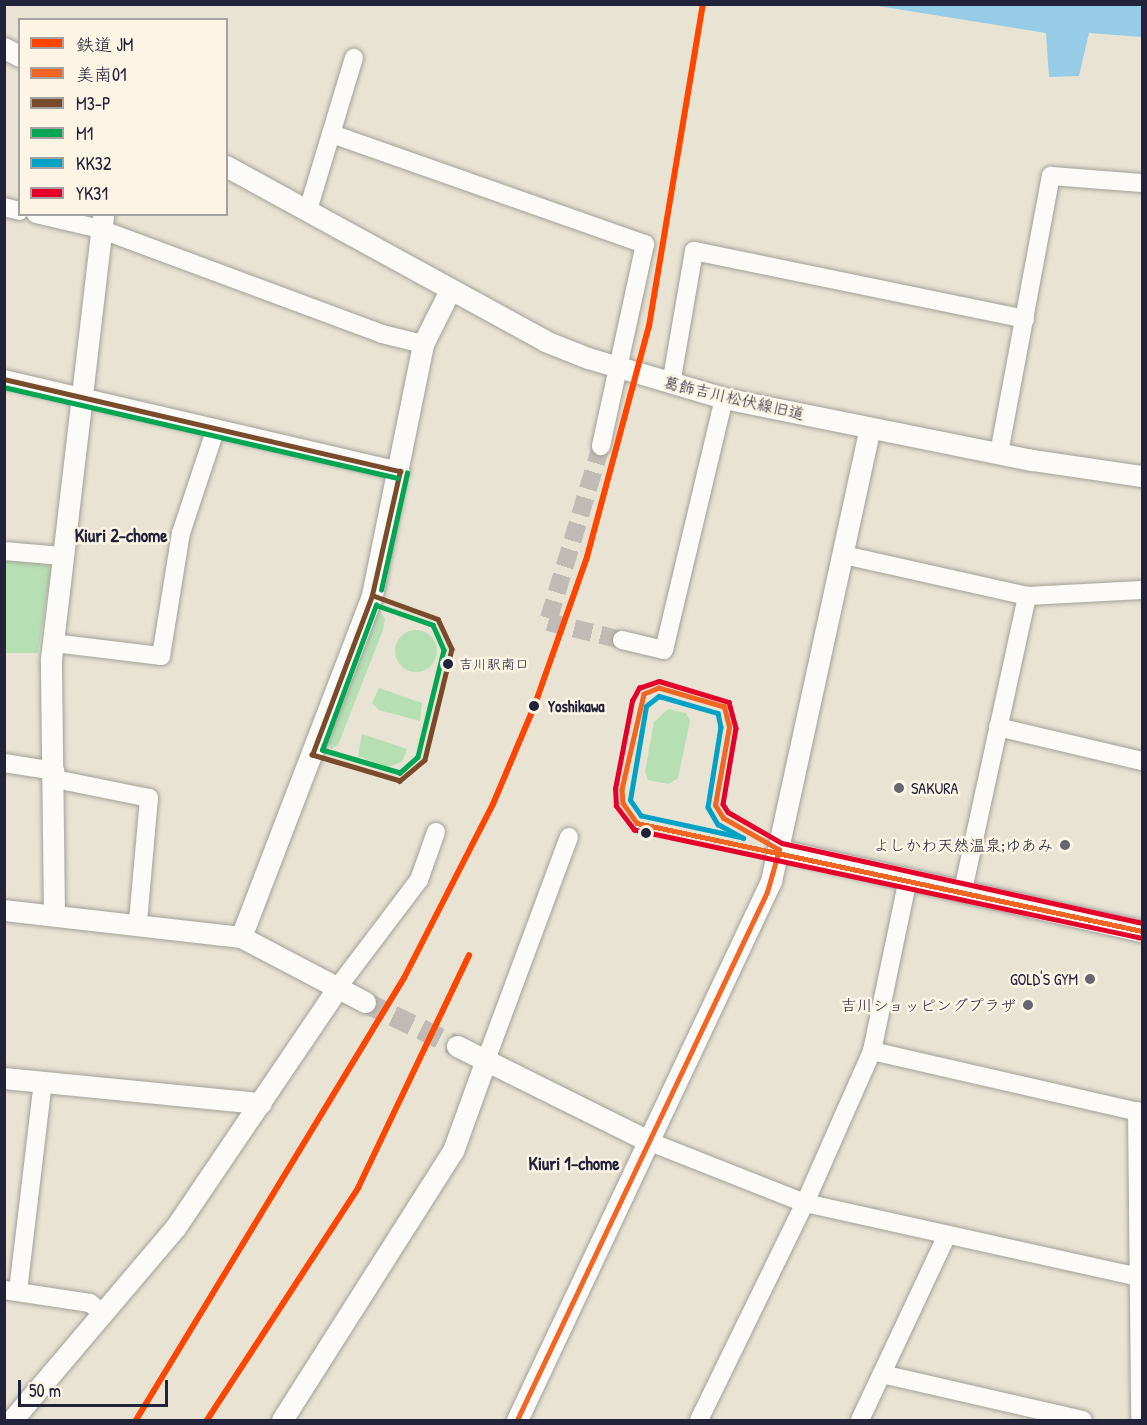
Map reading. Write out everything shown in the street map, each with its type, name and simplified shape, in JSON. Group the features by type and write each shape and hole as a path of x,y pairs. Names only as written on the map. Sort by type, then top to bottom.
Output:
{"street":[{"path":"4,48 18,55"},
{"path":"308,210 354,58"},
{"path":"332,134 645,244 621,369 601,446"},
{"name":"葛飾吉川松伏線旧道","path":"228,167 545,341 621,369 724,398 870,428 999,453 1143,476"},
{"path":"999,453 1051,176 1143,183"},
{"path":"52,216 102,222 396,339 423,344"},
{"path":"54,915 53,644 102,222"},
{"path":"671,384 694,251 1025,319"},
{"path":"241,937 372,595 400,471 423,344 450,290"},
{"path":"4,379 215,431 400,471"},
{"path":"621,640 664,650 724,398"},
{"path":"517,1420 767,892 779,850 870,428"},
{"path":"53,644 161,656 181,533 215,431"},
{"path":"4,551 62,556"},
{"path":"844,555 1027,596 1143,591"},
{"path":"963,890 1027,596"},
{"path":"998,727 1143,761"},
{"path":"4,763 149,798 138,922"},
{"path":"12,1420 101,1312 175,1228 338,987 419,880 436,832"},
{"path":"282,1420 453,1151 569,837"},
{"path":"779,850 1143,931"},
{"path":"699,1420 806,1203 872,1051 908,878"},
{"path":"4,910 138,922 241,937 365,1002"},
{"path":"457,1046 650,1142 806,1203 1138,1277"},
{"path":"872,1051 1140,1112 1138,1277 1140,1420"},
{"path":"4,1078 261,1102"},
{"path":"43,1082 11,1291 90,1303 101,1312"},
{"path":"860,1420 947,1235"},
{"path":"882,1374 1083,1420"}],"green space":[{"path":"4,558 45,561 51,569 38,653 5,653"},
{"path":"379,611 385,618 383,630 338,745 331,749 329,743"},
{"path":"416,630 424,631 431,636 436,643 436,659 431,666 424,671 416,672 408,671 401,666 396,659 395,651 396,643 401,636 408,631"},
{"path":"379,688 422,703 420,721 379,710 372,703"},
{"path":"668,709 686,713 690,721 678,778 669,784 648,780 645,772 654,722"},
{"path":"362,734 407,749 402,762 388,767 358,756"}],"water":[{"path":"872,5 1142,5 1142,37 1089,33 1079,76 1049,77 1046,33"}],"tunnel":[{"path":"601,446 548,622 622,640"},
{"path":"365,1002 457,1046"}],"rail line":[{"name":"JM","path":"136,1420 404,978 493,804 534,707 587,557 649,326 703,4"},
{"name":"JM","path":"207,1420 358,1188 469,955"}],"transit line":[{"name":"M3-P","path":"4,379 400,471"},
{"name":"M1","path":"4,387 398,478"},
{"name":"M3-P","path":"372,595 400,471"},
{"name":"M1","path":"381,590 407,473"},
{"name":"M3-P","path":"372,595 438,619 452,649 425,760 400,781 312,755 372,595"},
{"name":"M1","path":"376,605 433,625 444,650 418,757 400,773 322,750 376,605"},
{"name":"YK31","path":"1140,938 634,830 616,806 615,789 632,701 639,688 659,681 729,702 736,728 723,804 728,812 782,843 1142,923"},
{"name":"美南01","path":"779,850 723,818 715,805 729,727 724,707 659,688 644,694 622,789 623,803 637,823 1142,931"},
{"name":"KK32","path":"659,696 718,713 721,727 708,807 718,824 743,838 641,816 630,800 646,706 659,696"},
{"name":"美南01","path":"517,1420 767,892 779,850"}],"place":[{"name":"吉川駅南口","path":"448,664"},
{"name":"Yoshikawa","path":"534,706"},
{"name":"SAKURA","path":"899,788"},
{"name":"よしかわ天然温泉;ゆあみ","path":"1065,845"},
{"name":"GOLD'S GYM","path":"1090,979"},
{"name":"吉川ショッピングプラザ","path":"1028,1005"}],"district":[{"name":"Kiuri 2-chome","path":"121,536"},
{"name":"Kiuri 1-chome","path":"574,1164"}]}
